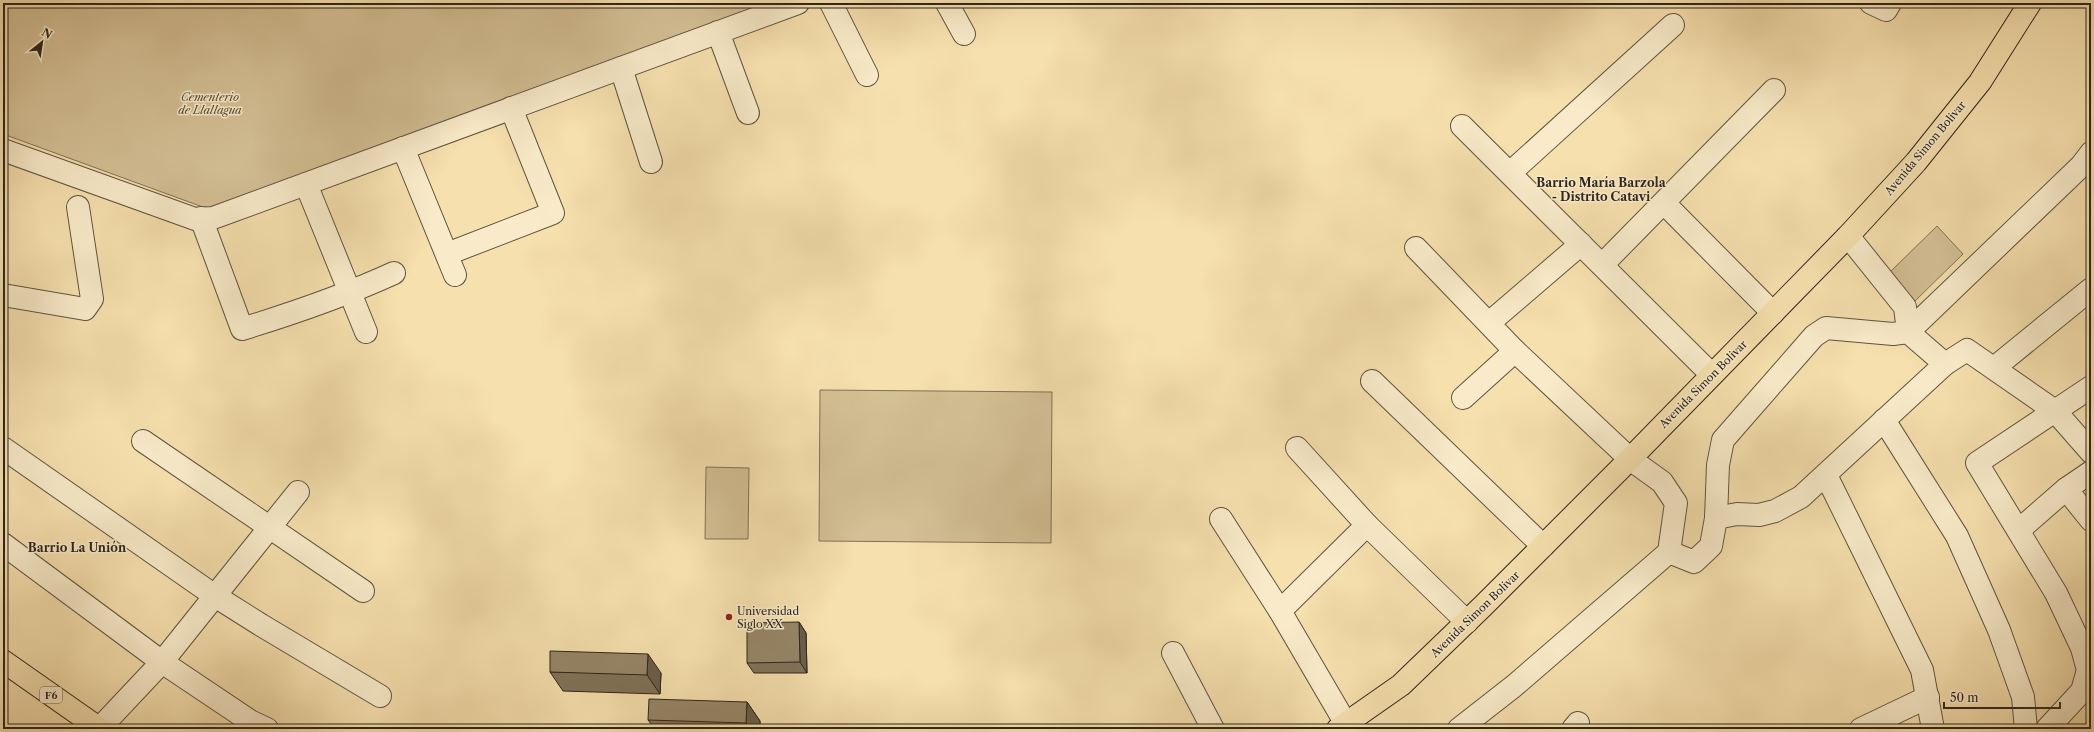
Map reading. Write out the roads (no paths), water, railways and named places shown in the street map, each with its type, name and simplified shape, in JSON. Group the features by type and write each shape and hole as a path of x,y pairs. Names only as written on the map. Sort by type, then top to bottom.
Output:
{"main road":[{"name":"Avenida Simon Bolivar","path":"1342,726 1401,685 1467,622 1630,459 1711,374 1848,236 1916,162 1980,82 2030,3"},
{"name":"F6","path":"3,661 100,729"}],"street":[{"path":"3,150 195,218 213,218 798,3"},
{"path":"831,3 867,75"},
{"path":"947,3 964,34"},
{"path":"1871,3 1886,10 1890,3"},
{"path":"1510,173 1673,25"},
{"path":"718,32 748,113"},
{"path":"621,68 651,162"},
{"path":"1602,265 1774,90"},
{"path":"447,254 553,213 511,108"},
{"path":"1462,126 1711,374"},
{"path":"403,148 456,274"},
{"path":"1669,552 1694,562 1711,546 1716,518 1718,465 1723,440 1814,336 1826,328 1893,334 1908,332 2075,171 2091,153"},
{"path":"306,184 366,332"},
{"path":"1664,203 1773,313"},
{"path":"3,295 85,309 92,300 78,207"},
{"path":"201,218 242,329 306,310 350,294 394,273"},
{"path":"1848,236 1905,307 1908,332 1945,364"},
{"path":"1490,323 1581,244"},
{"path":"1416,248 1490,323 1515,351 1630,459 1662,482 1676,504 1669,552 1514,686 1459,729"},
{"path":"1994,368 2091,290"},
{"path":"1716,518 1738,514 1759,515 1775,511 1801,497 1826,476 1945,364 1967,350 2055,411 2091,452"},
{"path":"1463,398 1515,351"},
{"path":"1372,381 1544,546"},
{"path":"2047,729 2082,691 2088,670 2082,648 2056,593 1977,463 2091,387"},
{"path":"1884,420 1957,536 1999,630 2023,696 2026,729"},
{"path":"143,441 363,591"},
{"path":"3,448 215,596 261,626 380,696"},
{"path":"1297,448 1367,525 1467,622"},
{"path":"2019,530 2066,489 2091,472"},
{"path":"1826,476 1922,670 1933,729"},
{"path":"2066,489 2091,520"},
{"path":"100,729 162,662 298,492"},
{"path":"1221,519 1280,611 1342,726"},
{"path":"1280,611 1367,525"},
{"path":"3,544 162,662 250,721 267,729"},
{"path":"1173,653 1213,729"},
{"path":"1861,729 1928,697"}],"place":[{"name":"Universidad Siglo XX","path":"729,617"}],"district":[{"name":"Barrio María Barzola - Distrito Catavi","path":"1601,189"},
{"name":"Barrio La Unión","path":"77,547"}],"park label":[{"name":"Cementerio de Llallagua","path":"210,103"}]}
